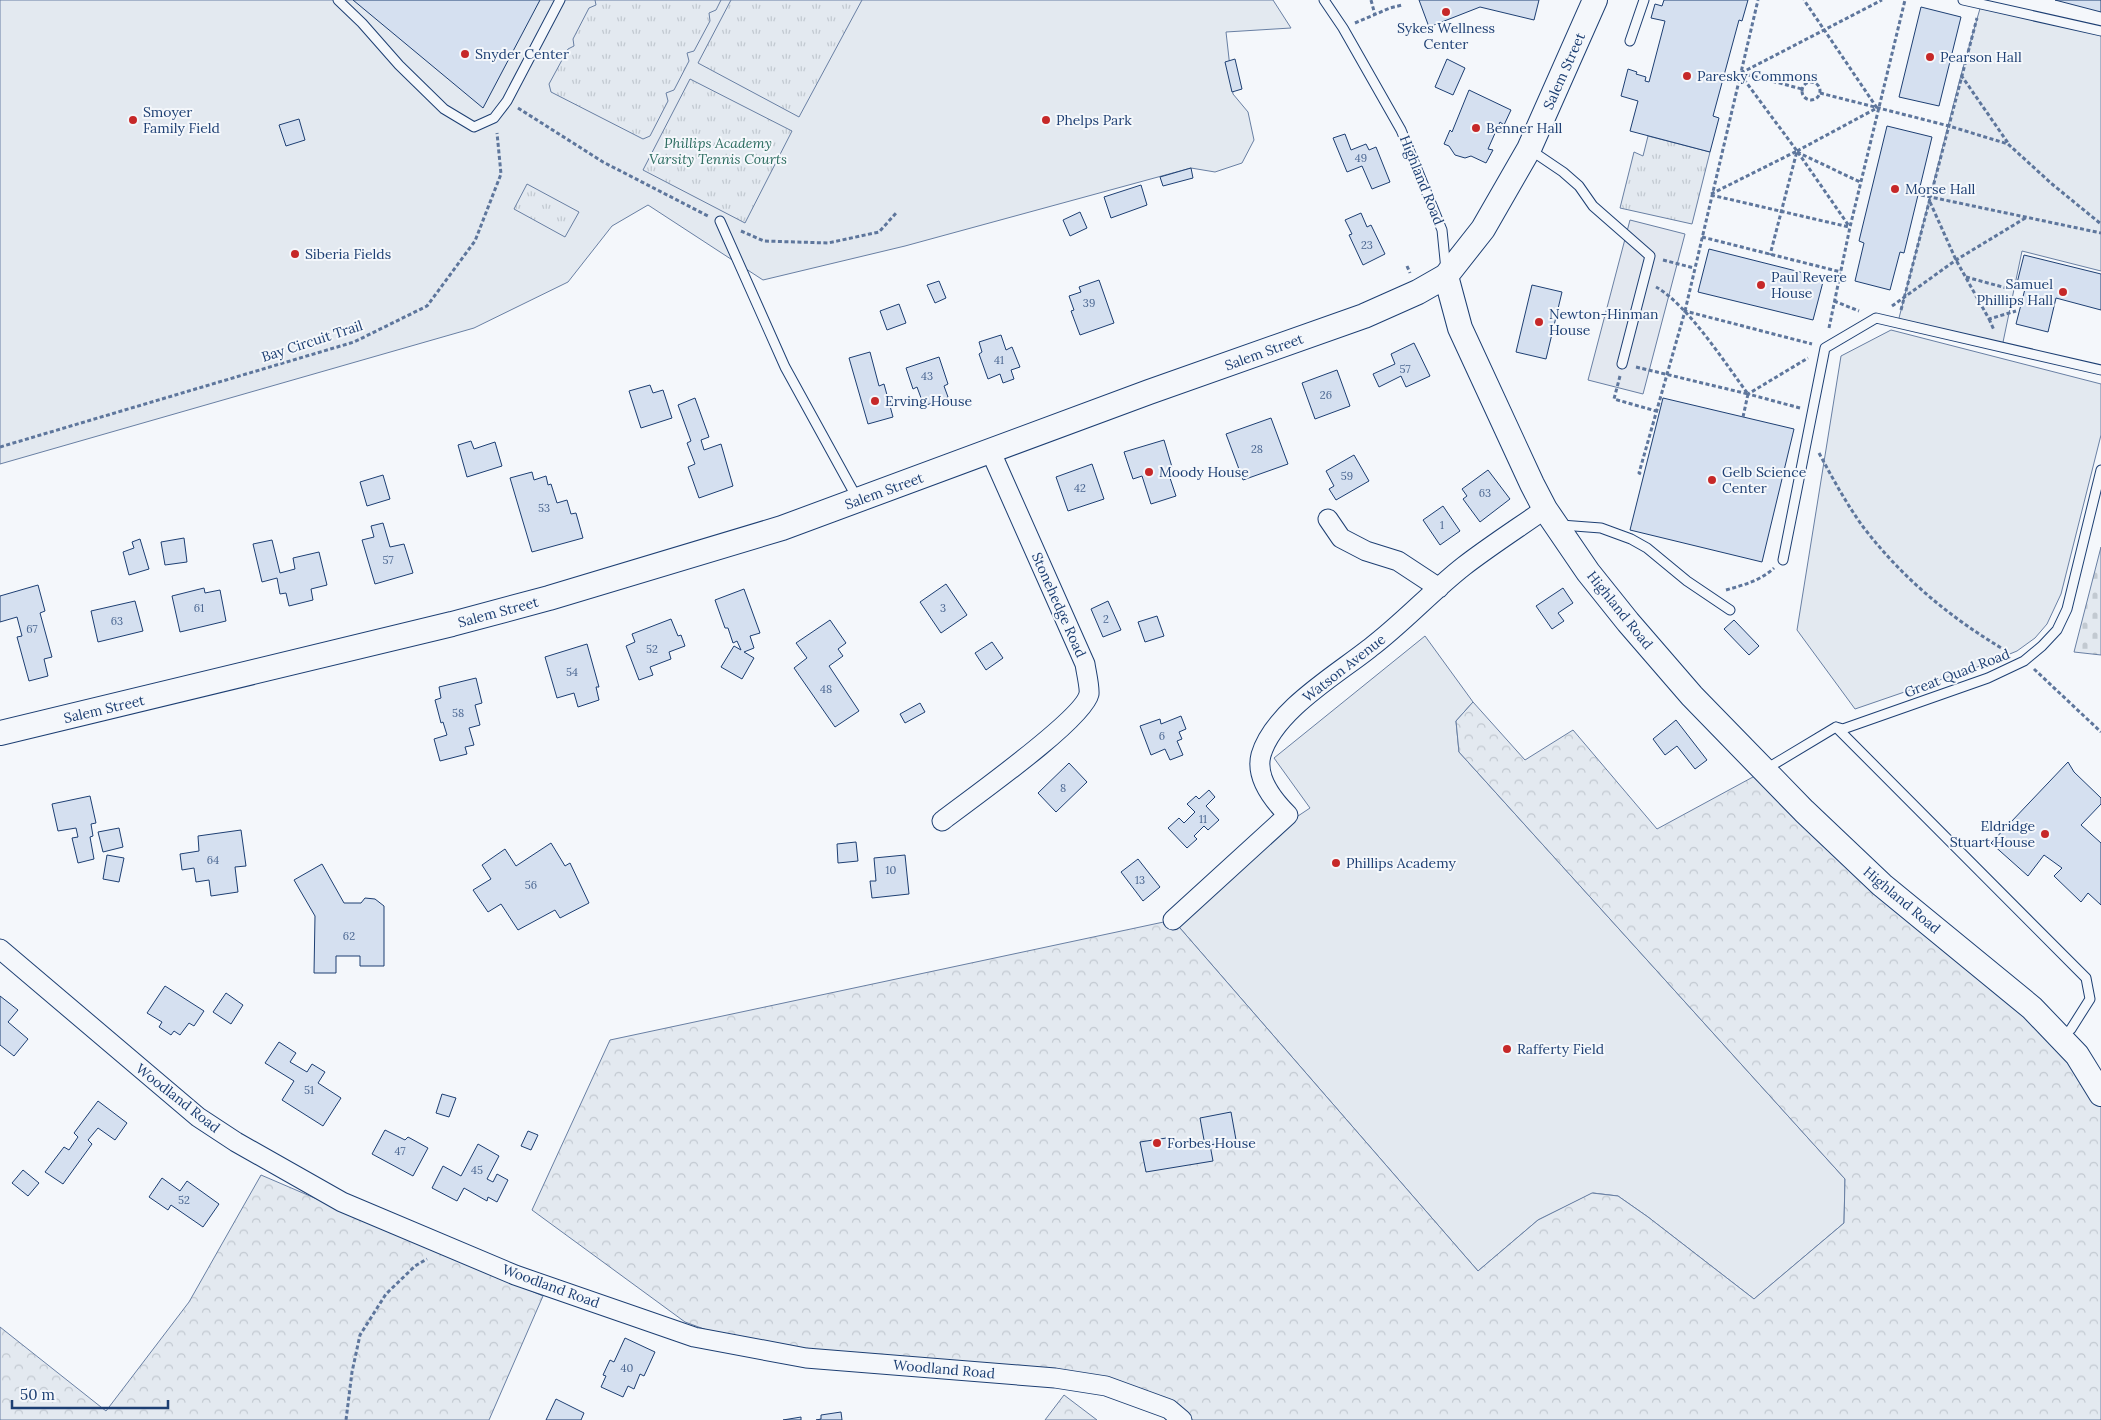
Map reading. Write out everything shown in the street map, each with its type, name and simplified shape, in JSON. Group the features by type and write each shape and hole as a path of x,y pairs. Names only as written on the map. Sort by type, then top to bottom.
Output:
{"street":[{"name":"Salem Street","path":"0,733 442,626 549,598 782,528 990,450 1364,316 1418,292 1446,276 1483,229 1529,149 1595,0"},
{"name":"Highland Road","path":"1446,276 1460,328 1511,442 1551,517 1588,572 1628,622 1692,696 1764,771 1882,885 2032,1008 2077,1055 2101,1094"},
{"name":"Stonehedge Road","path":"942,821 1057,732 1085,703 1090,692 1085,664 990,450"},
{"name":"Watson Avenue","path":"1173,920 1288,815 1274,801 1261,778 1261,756 1272,732 1307,695 1371,648 1464,566 1551,517"},
{"path":"1328,519 1341,538 1366,551 1398,561 1439,588"},
{"name":"Woodland Road","path":"0,950 198,1117 236,1142 342,1202 515,1275 694,1337 806,1358 1054,1378 1106,1386 1169,1409 1182,1420"}],"lane":[{"path":"338,0 362,23 399,65 444,109 474,127 494,118 507,101 560,0"},
{"name":"Highland Road","path":"1324,0 1343,28 1401,130 1442,230 1446,276"},
{"path":"1630,41 1644,0"},
{"path":"1963,0 2101,32"},
{"path":"1529,149 1563,172 1579,186 1593,206 1650,256 1622,364"},
{"path":"720,221 785,366 858,501"},
{"path":"1783,560 1825,348 1876,318 2101,370"},
{"name":"Great Quad Road","path":"1764,771 1836,727 1843,729 1937,698 1988,678 2024,661 2042,646 2057,630 2068,609 2101,470"},
{"path":"1551,517 1617,533 1647,548 1687,581 1730,610"},
{"path":"1836,727 2086,978 2090,999 2071,1029 2060,1038"}],"path":[{"path":"1371,0 1375,14"},
{"path":"1641,474 1639,473 1685,311 1758,0"},
{"path":"1804,0 1877,108"},
{"path":"1740,73 1882,0"},
{"path":"1743,417 1748,394 1825,348 1877,108 1905,0"},
{"path":"1343,28 1402,5"},
{"path":"1898,322 1961,75 1981,5"},
{"path":"1740,73 1802,89"},
{"path":"1740,73 1850,227"},
{"path":"1961,75 2008,144 2052,184 2101,224"},
{"path":"1813,82 1819,86 1820,93 1816,99 1808,100 1803,95 1802,89 1806,83 1813,82"},
{"path":"1820,93 1948,126 2008,144"},
{"path":"507,101 604,162 720,221 764,241 828,243 879,232 897,212"},
{"path":"1711,194 1797,152 1877,108"},
{"name":"Bay Circuit Trail","path":"0,447 354,342 427,306 475,241 501,174 494,118"},
{"path":"1797,152 1860,182"},
{"path":"1770,255 1797,152"},
{"path":"1711,194 1850,227"},
{"path":"1921,195 1930,199 2101,233"},
{"path":"1930,199 1956,260 1990,319 2016,311"},
{"path":"1834,301 1876,318 1956,260 2026,217"},
{"path":"1702,237 1840,272"},
{"path":"1650,256 1694,268"},
{"path":"1965,277 2010,289"},
{"path":"1644,281 1668,294 1685,311 1748,394"},
{"path":"1685,311 1825,348"},
{"path":"1656,411 1614,399 1622,364 1667,373 1813,412"},
{"path":"1818,452 1864,528 1907,579 1940,607 1981,636 2024,661 2101,732"},
{"path":"1708,595 1750,583 1766,576 1783,560"},
{"path":"346,1420 352,1372 360,1334 386,1294 415,1266 447,1247"}],"green space":[{"path":"0,0 1273,0 1291,28 1226,32 1233,94 1248,112 1254,140 1242,163 1215,172 1191,168 905,246 763,280 648,205 612,226 568,282 474,328 0,464"},
{"name":"Phillips Academy Varsity Tennis Courts","path":"595,0 721,0 716,10 709,13 710,21 694,51 687,53 689,61 674,90 666,93 668,101 650,136 643,139 551,92 549,84 568,49 574,46 573,39 589,8 596,5"},
{"name":"Phillips Academy Varsity Tennis Courts","path":"731,0 862,0 799,117 698,63"},
{"path":"1981,5 2101,31 2101,271 2022,251 2002,347 1898,322 1961,75"},
{"name":"Phillips Academy Varsity Tennis Courts","path":"690,79 792,131 745,223 643,170"},
{"path":"1648,136 1710,152 1692,224 1620,208 1634,152 1643,156"},
{"path":"527,184 579,212 565,237 514,209"},
{"path":"1891,330 2101,384 2101,435 2061,594 2047,624 2035,638 2017,651 1983,665 1855,709 1797,630 1841,356"},
{"path":"2101,547 2101,655 2074,652"},
{"name":"Rafferty Field","path":"1425,636 1473,702 1456,721 1459,752 1845,1179 1844,1223 1754,1299 1618,1196 1593,1193 1538,1220 1478,1271 1173,920 1259,842 1310,808 1274,758"},
{"path":"1473,702 1525,760 1573,730 1657,829 1764,771 1959,947 2101,1094 2101,1420 1182,1420 1105,1386 764,1351 685,1322 532,1210 610,1040 1173,920 1478,1271 1538,1220 1592,1193 1618,1196 1754,1299 1844,1223 1845,1179 1459,752 1456,721"},
{"path":"261,1175 543,1296 489,1420 0,1420 0,1327 106,1411 189,1302"},
{"path":"1064,1395 1097,1420 1045,1420"}],"shaded area":[{"path":"1630,220 1685,234 1643,394 1588,380"}],"building":[{"name":"Snyder Center","path":"353,0 540,0 483,108"},
{"name":"Sykes Wellness Center","path":"1419,0 1539,0 1534,20 1480,7 1429,27"},
{"name":"Paresky Commons","path":"1664,0 1748,0 1742,21 1739,20 1713,116 1719,118 1710,152 1630,131 1638,101 1621,96 1628,69 1646,77 1645,81 1649,82 1665,21 1651,18 1655,4 1662,6"},
{"path":"2055,0 2101,0 2101,12"},
{"name":"Pearson Hall","path":"1921,7 1961,17 1939,106 1899,97"},
{"path":"1235,59 1242,89 1232,92 1225,62"},
{"path":"1447,59 1465,68 1453,95 1435,87"},
{"name":"Benner Hall","path":"1469,90 1511,110 1504,125 1500,122 1488,149 1493,150 1486,163 1471,156 1465,158 1455,155 1449,146 1444,144 1450,130 1452,132"},
{"path":"299,119 305,140 286,146 279,125"},
{"name":"Morse Hall","path":"1887,126 1932,137 1904,253 1900,252 1890,290 1855,281 1864,243 1859,241"},
{"path":"1345,134 1351,150 1366,144 1369,150 1376,147 1390,182 1372,189 1362,166 1347,172 1333,138"},
{"path":"1191,168 1193,178 1163,186 1160,177"},
{"path":"1141,185 1147,205 1111,218 1104,197"},
{"path":"1080,212 1087,228 1070,236 1063,220"},
{"path":"1361,213 1367,227 1371,225 1385,254 1363,265 1349,235 1352,234 1345,220"},
{"name":"Paul Revere House","path":"1709,249 1824,278 1813,320 1698,292"},
{"name":"Samuel Phillips Hall","path":"2024,255 2101,274 2101,310 2056,298 2048,332 2016,324 2026,285 2017,283"},
{"path":"1099,280 1114,323 1080,335 1071,311 1074,310 1069,296 1081,292 1079,287"},
{"path":"939,281 946,298 935,303 927,285"},
{"name":"Newton-Hinman House","path":"1532,285 1562,292 1546,359 1516,352"},
{"path":"899,304 906,323 887,330 880,311"},
{"path":"1001,335 1006,350 1012,347 1020,367 1011,370 1014,379 1003,383 1000,374 988,379 979,354 982,352 979,342"},
{"path":"1414,343 1430,376 1406,387 1401,376 1379,387 1373,374 1395,364 1391,354"},
{"name":"Erving House","path":"870,352 879,386 884,384 893,417 868,424 849,358"},
{"path":"939,357 948,384 944,386 948,397 924,406 917,387 913,389 906,368"},
{"path":"1337,370 1350,406 1315,419 1302,383"},
{"path":"650,385 653,393 663,390 672,418 641,428 629,391"},
{"path":"695,398 709,437 701,440 704,450 721,444 733,486 699,498 688,467 695,464 687,443 691,441 678,405"},
{"name":"Gelb Science Center","path":"1663,398 1794,429 1762,562 1630,530"},
{"path":"1271,418 1288,464 1243,480 1226,434"},
{"name":"Moody House","path":"1164,440 1172,467 1167,469 1176,496 1151,504 1142,476 1133,479 1124,452"},
{"path":"471,441 474,449 495,442 502,466 467,477 458,445"},
{"path":"1354,455 1369,481 1336,500 1329,489 1334,486 1326,471"},
{"path":"1092,464 1104,499 1068,511 1056,477"},
{"path":"1488,470 1510,499 1480,522 1463,499 1467,496 1462,489"},
{"path":"532,472 534,480 546,476 548,485 551,484 557,503 567,500 571,514 576,513 583,538 532,552 510,478"},
{"path":"383,475 390,499 367,506 360,482"},
{"path":"1443,506 1460,531 1440,545 1423,520"},
{"path":"383,523 390,547 404,544 413,573 375,584 362,540 374,537 371,526"},
{"path":"184,538 187,562 165,565 161,542"},
{"path":"140,539 149,569 129,575 123,552 134,548 132,542"},
{"path":"272,540 280,573 295,569 293,558 319,552 327,585 311,589 313,600 289,606 286,593 280,594 277,578 262,582 253,544"},
{"path":"946,584 967,615 941,633 920,602"},
{"path":"38,585 45,611 40,613 52,657 44,659 48,676 29,681 17,637 22,636 17,617 0,622 0,596"},
{"path":"204,588 205,593 220,590 226,621 180,632 172,596"},
{"path":"1563,588 1573,603 1558,613 1564,621 1552,629 1536,606"},
{"path":"744,589 760,633 750,636 754,648 744,652 754,658 742,679 721,667 734,646 741,650 737,641 733,643 728,628 725,628 715,600"},
{"path":"135,601 143,631 98,642 91,611"},
{"path":"1108,601 1121,630 1103,637 1091,609"},
{"path":"1157,616 1164,636 1145,642 1138,622"},
{"path":"671,619 678,636 681,635 685,646 669,652 671,659 650,667 653,675 639,680 626,646 635,642 632,634"},
{"path":"830,620 846,643 838,649 843,656 829,666 859,711 835,727 794,668 807,658 796,643"},
{"path":"1734,620 1759,646 1749,655 1724,629"},
{"path":"992,642 1003,658 986,670 975,653"},
{"path":"587,644 599,687 596,687 599,700 578,707 574,693 557,698 545,657"},
{"path":"476,678 482,703 475,705 480,725 469,728 474,745 465,747 467,754 440,761 434,739 447,735 443,722 441,723 435,700 441,698 439,687"},
{"path":"920,703 925,712 905,723 900,714"},
{"path":"1181,716 1186,729 1179,732 1182,739 1177,741 1183,755 1170,760 1165,749 1151,755 1140,726 1160,719 1161,724"},
{"path":"1676,720 1707,760 1695,769 1677,746 1665,755 1653,739"},
{"name":"Eldridge Stuart House","path":"2068,762 2074,772 2101,798 2101,804 2081,825 2101,843 2101,905 2088,893 2081,902 2054,876 2062,868 2044,855 2028,876 1991,843"},
{"path":"1069,763 1087,782 1056,812 1038,793"},
{"path":"1209,790 1215,797 1206,806 1219,820 1208,830 1204,826 1194,836 1197,839 1187,848 1168,828 1179,818 1184,823 1195,812 1187,804 1196,796 1199,799"},
{"path":"90,796 96,823 91,824 93,836 90,837 94,859 78,863 72,838 78,837 76,828 58,831 52,804"},
{"path":"119,828 123,847 103,852 98,832"},
{"path":"241,830 246,866 235,867 238,892 211,896 209,880 196,882 194,868 182,870 180,854 199,851 198,836"},
{"path":"856,842 858,861 838,863 837,844"},
{"path":"551,843 565,866 570,863 589,903 560,918 555,910 518,930 501,904 488,912 473,890 491,879 482,865 505,849 516,866"},
{"path":"107,855 124,858 119,882 103,879"},
{"path":"905,855 909,894 872,898 870,881 876,881 874,858"},
{"path":"1138,859 1160,887 1143,901 1121,872"},
{"path":"322,864 344,903 361,903 365,898 375,899 384,906 384,966 360,966 360,956 336,956 336,973 314,973 315,916 294,880"},
{"path":"165,986 204,1011 194,1026 189,1023 180,1035 174,1031 171,1035 159,1027 162,1022 147,1013"},
{"path":"226,993 243,1005 231,1024 213,1012"},
{"path":"0,996 18,1010 8,1022 28,1039 14,1056 0,1045"},
{"path":"279,1042 296,1053 290,1062 307,1072 312,1064 325,1072 318,1083 341,1098 323,1126 282,1100 294,1081 265,1063"},
{"path":"442,1094 456,1098 449,1117 436,1113"},
{"path":"98,1101 127,1123 115,1140 98,1128 88,1140 92,1144 63,1184 45,1172 64,1147 69,1150 78,1137 74,1133"},
{"name":"Forbes House","path":"1231,1112 1236,1140 1210,1145 1213,1161 1146,1172 1140,1142 1173,1137 1174,1145 1204,1140 1200,1118"},
{"path":"385,1130 405,1140 408,1137 428,1148 413,1176 372,1154"},
{"path":"528,1131 538,1135 531,1150 521,1146"},
{"path":"478,1144 499,1156 487,1179 493,1182 497,1174 508,1180 497,1202 488,1197 487,1201 464,1188 457,1201 432,1188 443,1166 461,1176"},
{"path":"23,1170 39,1183 28,1196 12,1183"},
{"path":"162,1178 180,1191 187,1181 219,1204 203,1227 171,1205 168,1210 149,1197"},
{"path":"625,1338 655,1352 644,1376 640,1374 634,1389 628,1386 623,1397 601,1387 606,1376 603,1375 610,1360 614,1362"},
{"path":"556,1399 584,1413 581,1420 546,1420"},
{"path":"841,1412 842,1420 816,1420 821,1419 821,1415"},
{"path":"801,1417 801,1420 783,1420"}],"place":[{"name":"Sykes Wellness Center","path":"1446,12"},
{"name":"Snyder Center","path":"465,54"},
{"name":"Pearson Hall","path":"1930,57"},
{"name":"Paresky Commons","path":"1687,76"},
{"name":"Smoyer Family Field","path":"133,120"},
{"name":"Phelps Park","path":"1046,120"},
{"name":"Benner Hall","path":"1476,128"},
{"name":"Morse Hall","path":"1895,189"},
{"name":"Siberia Fields","path":"295,254"},
{"name":"Paul Revere House","path":"1761,285"},
{"name":"Samuel Phillips Hall","path":"2063,292"},
{"name":"Newton-Hinman House","path":"1539,322"},
{"name":"Erving House","path":"875,401"},
{"name":"Moody House","path":"1149,472"},
{"name":"Gelb Science Center","path":"1712,480"},
{"name":"Eldridge Stuart House","path":"2045,834"},
{"name":"Phillips Academy","path":"1336,863"},
{"name":"Rafferty Field","path":"1507,1049"},
{"name":"Forbes House","path":"1157,1143"}]}
